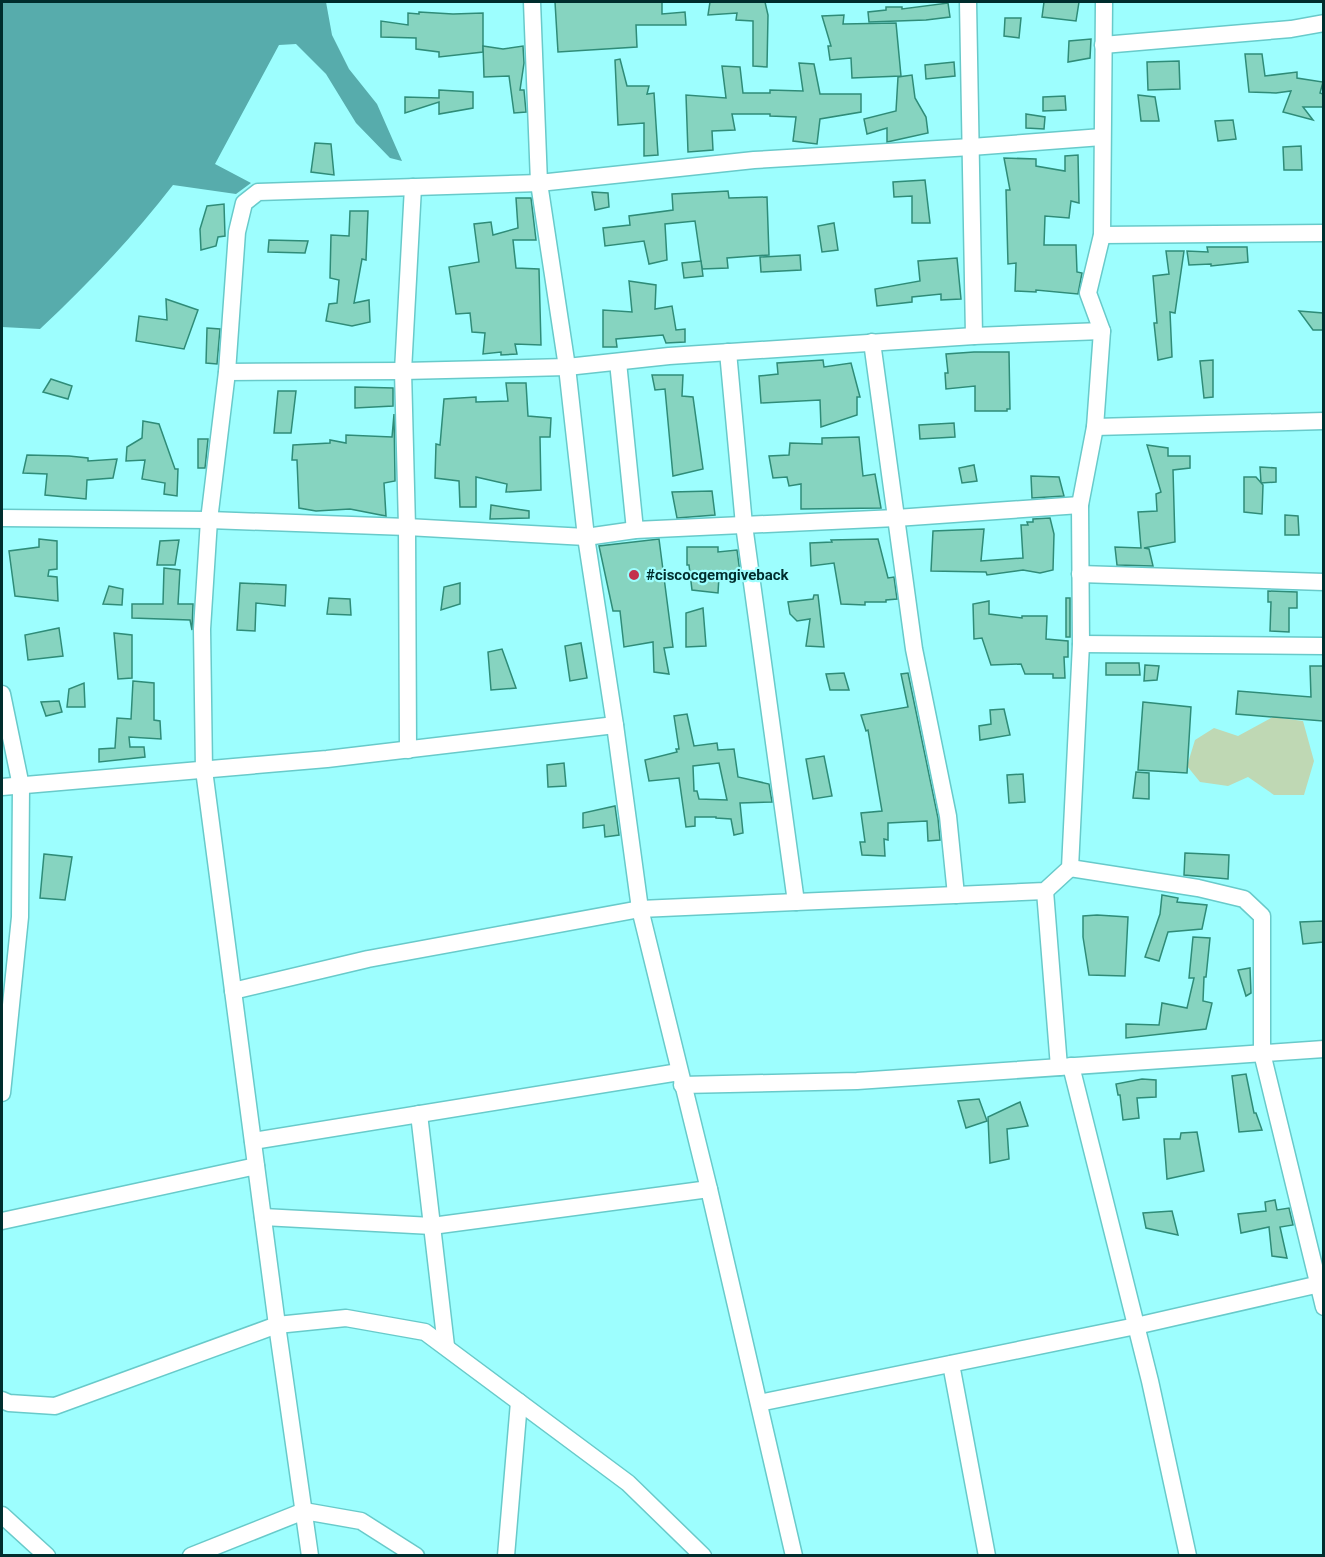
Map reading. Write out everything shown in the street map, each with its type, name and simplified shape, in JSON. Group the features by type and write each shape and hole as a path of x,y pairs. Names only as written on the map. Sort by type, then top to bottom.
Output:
{"street":[{"path":"532,2 539,183 567,367 586,537 640,909 709,1189 794,1556"},
{"path":"968,2 974,336"},
{"path":"233,991 368,959 640,909 1045,891 1070,868 1081,644 1080,505 1095,427 1102,331 1089,293 1102,235 1104,2"},
{"path":"1103,45 1291,29 1323,23"},
{"path":"310,1556 277,1325 204,770 201,646 209,520 226,372 237,232 244,203 258,192 539,183 754,160 1102,137"},
{"path":"408,750 407,527 403,371 413,187"},
{"path":"1102,235 1323,234"},
{"path":"226,372 567,367 872,342 1102,331"},
{"path":"872,342 914,649 948,816 956,895"},
{"path":"728,352 744,525 796,902"},
{"path":"618,362 635,530"},
{"path":"1095,427 1323,421"},
{"path":"2,518 209,520 407,527 586,537 635,530 896,518 1080,505"},
{"path":"1080,574 1323,582"},
{"path":"1081,644 1323,646"},
{"path":"2,694 21,786 20,917 2,1093"},
{"path":"2,787 327,759 615,725"},
{"path":"1070,868 1198,888 1244,898 1263,916 1262,1053 1321,1284 1323,1307"},
{"path":"1045,891 1065,1067 1136,1326 1188,1556"},
{"path":"253,1140 419,1114 680,1078 857,1081 1323,1049"},
{"path":"419,1114 446,1346"},
{"path":"2,1221 256,1166"},
{"path":"263,1217 432,1226 709,1189"},
{"path":"759,1403 1136,1326 1321,1284"},
{"path":"2,1400 9,1403 55,1406 277,1325 346,1318 425,1332 628,1483 703,1556"},
{"path":"951,1364 987,1556"},
{"path":"506,1556 519,1402"},
{"path":"191,1556 304,1511 361,1521 417,1556"},
{"path":"2,1515 47,1556"}],"green space":[{"path":"1273,717 1303,721 1314,761 1304,795 1274,795 1248,777 1228,786 1200,782 1187,766 1195,740 1214,728 1238,736"}],"water":[{"path":"2,2 326,2 332,35 349,69 377,104 402,161 390,158 356,123 326,74 296,44 279,45 215,164 251,183 236,194 173,185 109,260 40,329 2,327"}],"building":[{"path":"555,2 662,2 662,14 685,12 686,25 636,25 637,47 558,52"},
{"path":"710,2 765,2 768,15 767,67 753,66 753,21 736,20 737,13 708,15"},
{"path":"1044,2 1079,2 1076,21 1042,17"},
{"path":"948,3 950,17 869,22 868,12 886,10 886,7 902,7 902,9"},
{"path":"419,12 483,13 483,52 439,57 439,52 416,49 416,38 381,37 381,21 408,25 408,13 419,14"},
{"path":"844,15 843,24 896,23 901,76 852,78 851,58 830,60 828,46 831,46 822,16"},
{"path":"1005,18 1021,18 1019,38 1004,36"},
{"path":"1091,39 1090,58 1068,62 1069,41"},
{"path":"483,46 503,49 523,46 524,63 520,90 524,90 526,112 514,113 509,76 484,77"},
{"path":"1245,54 1262,54 1265,76 1297,72 1297,78 1323,82 1320,93 1323,94 1323,107 1303,107 1313,120 1283,112 1291,91 1249,92"},
{"path":"620,59 627,86 649,86 647,94 654,93 658,155 644,156 644,123 618,125 615,60"},
{"path":"1179,61 1180,89 1148,90 1147,62"},
{"path":"954,62 955,76 926,79 925,65"},
{"path":"799,63 814,64 820,94 861,94 861,112 820,119 817,144 793,141 796,117 732,114 735,130 712,131 713,150 688,152 686,95 726,98 722,66 740,67 743,93 770,93 770,90 803,91"},
{"path":"912,75 915,98 926,117 928,133 887,142 887,128 867,134 864,119 896,111 898,77"},
{"path":"439,90 473,92 473,108 439,114 439,102 405,113 405,97 439,98"},
{"path":"1138,95 1155,97 1159,121 1141,121"},
{"path":"1065,96 1066,110 1043,111 1043,97"},
{"path":"1026,114 1045,117 1044,129 1026,128"},
{"path":"1233,120 1236,139 1218,141 1215,121"},
{"path":"315,143 331,144 334,175 311,172"},
{"path":"1301,146 1302,170 1284,170 1283,147"},
{"path":"1078,155 1079,203 1071,201 1069,218 1045,216 1044,245 1076,245 1077,272 1082,273 1078,294 1036,290 1036,292 1015,291 1016,263 1008,264 1006,190 1010,190 1004,158 1036,159 1036,166 1065,171 1065,156"},
{"path":"925,180 930,223 912,223 912,196 894,197 893,182"},
{"path":"728,191 729,198 767,197 769,255 727,258 728,268 702,269 695,221 665,224 667,260 649,264 644,241 605,246 603,228 630,225 629,216 673,210 672,194"},
{"path":"592,192 608,193 609,207 595,210"},
{"path":"516,198 531,198 536,240 513,240 516,268 539,269 541,345 515,344 517,354 501,355 501,352 483,354 485,333 472,332 470,313 456,314 449,267 479,262 474,224 491,222 493,235 518,228"},
{"path":"224,204 225,236 218,237 216,246 201,250 200,229 207,206"},
{"path":"350,211 368,211 366,260 362,259 354,303 369,300 370,322 352,326 326,321 329,304 337,303 339,280 330,278 331,235 349,236"},
{"path":"834,223 838,250 822,252 818,226"},
{"path":"269,240 308,241 305,253 268,252"},
{"path":"1207,247 1247,247 1248,262 1211,266 1211,264 1189,265 1187,251 1208,252"},
{"path":"1166,251 1184,251 1175,313 1170,312 1172,357 1158,360 1153,276 1169,274"},
{"path":"800,255 801,270 761,272 760,257"},
{"path":"957,258 961,299 941,300 941,294 912,297 912,302 877,306 875,289 920,281 918,261"},
{"path":"701,261 703,276 684,278 682,263"},
{"path":"629,281 656,285 655,309 672,306 676,330 685,329 685,342 666,343 663,335 616,339 617,347 603,347 603,310 632,312"},
{"path":"166,299 198,310 184,349 136,341 139,316 167,320"},
{"path":"1299,311 1323,313 1323,330 1313,330"},
{"path":"207,328 220,329 217,364 206,363"},
{"path":"1009,352 1010,409 1007,411 975,411 975,386 946,389 945,373 948,373 946,354"},
{"path":"823,360 824,367 851,363 860,397 857,397 857,415 821,427 820,400 761,403 759,376 778,374 777,363"},
{"path":"1213,360 1213,397 1204,398 1200,361"},
{"path":"652,375 683,375 682,396 693,397 703,469 673,476 665,389 655,390"},
{"path":"51,379 72,386 68,399 43,392"},
{"path":"506,383 526,383 528,416 551,418 550,437 540,437 541,490 506,492 507,484 476,477 476,507 460,507 459,481 435,478 436,444 440,445 444,399 476,397 476,402 508,401"},
{"path":"355,387 393,388 393,406 355,408"},
{"path":"278,391 296,391 291,433 274,433"},
{"path":"394,414 395,481 384,483 386,516 350,509 316,511 299,508 297,460 292,460 293,445 330,443 330,440 346,443 346,435 392,437"},
{"path":"143,421 159,424 175,469 178,469 177,496 164,494 165,483 142,479 145,460 126,461 127,447 142,438"},
{"path":"954,423 955,437 920,439 919,425"},
{"path":"859,437 863,476 875,474 881,508 801,509 801,484 789,486 787,477 773,478 769,456 789,455 790,443 822,444 822,438"},
{"path":"198,439 208,439 205,468 198,468"},
{"path":"1147,445 1168,448 1168,456 1190,456 1190,468 1173,470 1175,542 1144,548 1149,549 1153,566 1117,565 1115,547 1141,548 1138,512 1157,511 1156,494 1161,492"},
{"path":"27,455 69,456 88,458 88,461 117,459 113,478 87,480 86,499 45,495 47,474 23,473"},
{"path":"974,465 977,481 962,483 959,468"},
{"path":"1260,467 1276,468 1276,482 1261,483"},
{"path":"1031,476 1059,477 1064,496 1032,498"},
{"path":"1244,477 1256,477 1263,485 1262,514 1244,512"},
{"path":"712,491 715,515 677,518 672,492"},
{"path":"491,505 529,511 529,518 490,519"},
{"path":"1285,515 1298,516 1299,535 1285,535"},
{"path":"1050,518 1054,534 1053,570 1040,573 1023,570 987,575 986,572 931,571 933,531 984,529 981,561 1023,558 1021,525 1028,525 1027,522 1033,522 1033,519"},
{"path":"39,539 57,541 57,569 49,570 48,576 57,577 58,601 15,596 9,551 39,547"},
{"name":"#ciscocgemgiveback","path":"659,539 673,647 664,648 669,674 654,672 653,642 624,647 620,611 613,611 599,546"},
{"path":"878,539 888,578 894,577 897,599 886,600 886,602 865,602 865,605 841,604 834,563 811,566 810,543"},
{"path":"179,540 175,565 157,565 160,541"},
{"path":"687,547 718,547 718,552 737,550 740,573 719,576 718,593 692,590 689,565 687,565"},
{"path":"164,568 180,570 178,604 193,604 192,630 190,620 132,618 132,604 163,604"},
{"path":"240,583 286,585 285,606 256,603 255,631 237,630"},
{"path":"460,583 460,604 441,610 444,587"},
{"path":"109,586 123,589 122,605 103,604"},
{"path":"1268,591 1297,592 1297,608 1289,608 1289,632 1270,631 1271,602 1268,602"},
{"path":"814,595 818,595 824,647 806,646 810,619 797,621 790,614 788,602 813,599"},
{"path":"329,598 350,599 351,615 327,614"},
{"path":"1066,598 1070,598 1070,637 1066,637"},
{"path":"989,601 989,614 1022,618 1022,616 1047,616 1046,639 1068,641 1068,657 1064,657 1065,678 1053,678 1053,674 1025,674 1021,664 991,665 982,638 974,639 973,604"},
{"path":"703,608 706,646 686,647 686,613"},
{"path":"59,628 63,656 28,660 25,635"},
{"path":"114,633 132,635 132,678 118,679"},
{"path":"581,643 587,678 570,681 565,646"},
{"path":"502,649 516,688 491,690 488,652"},
{"path":"1106,663 1139,663 1140,675 1106,675"},
{"path":"1145,665 1159,666 1157,680 1144,681"},
{"path":"1310,666 1323,666 1323,721 1236,714 1238,691 1311,697"},
{"path":"844,673 849,690 830,690 826,674"},
{"path":"908,673 938,818 940,840 928,841 927,821 888,823 888,840 884,839 885,856 862,855 860,842 865,842 861,813 882,811 868,730 866,731 861,715 908,707 901,674"},
{"path":"133,681 154,683 154,720 160,721 161,739 129,737 130,747 144,747 145,757 99,762 99,749 115,748 117,718 131,719"},
{"path":"84,683 85,707 67,707 69,689"},
{"path":"59,701 62,712 46,716 41,702"},
{"path":"1143,702 1191,707 1187,773 1138,770"},
{"path":"1004,709 1010,735 980,740 979,726 991,724 990,710"},
{"path":"687,714 694,746 717,743 718,750 734,749 738,777 769,784 772,802 740,803 743,833 734,835 731,819 716,817 695,817 695,826 686,827 679,778 649,781 645,760 677,752 676,749 679,749 674,716","holes":["719,763 727,800 699,799 697,791 694,791 693,766"]},
{"path":"824,756 832,796 813,799 806,759"},
{"path":"564,763 566,786 548,787 547,765"},
{"path":"1136,772 1149,773 1149,799 1133,798"},
{"path":"1023,774 1025,802 1009,803 1007,775"},
{"path":"615,806 619,835 605,837 604,825 583,828 583,813"},
{"path":"1185,853 1229,855 1228,879 1184,875"},
{"path":"44,854 72,857 65,900 40,898"},
{"path":"1162,895 1178,898 1177,902 1207,905 1202,929 1168,932 1159,961 1145,957 1160,914"},
{"path":"1083,916 1128,917 1125,976 1089,975 1083,937"},
{"path":"1323,921 1323,942 1303,944 1300,922"},
{"path":"1193,937 1210,938 1203,1001 1212,1003 1206,1029 1126,1038 1126,1024 1159,1025 1162,1003 1187,1008 1194,978 1189,978"},
{"path":"1250,968 1251,993 1246,996 1238,970"},
{"path":"1246,1074 1254,1113 1256,1113 1262,1130 1239,1132 1232,1076"},
{"path":"1142,1079 1156,1080 1156,1097 1137,1098 1139,1118 1123,1120 1120,1095 1118,1095 1116,1084"},
{"path":"979,1099 987,1121 966,1128 958,1101"},
{"path":"1020,1102 1028,1126 1007,1129 1009,1159 990,1163 988,1117"},
{"path":"1197,1132 1204,1171 1167,1179 1164,1139 1180,1139 1181,1133"},
{"path":"1275,1200 1277,1210 1289,1208 1293,1225 1280,1227 1287,1258 1272,1256 1269,1227 1241,1233 1238,1214 1266,1211 1265,1202"},
{"path":"1172,1211 1178,1235 1146,1228 1143,1213"}],"place":[{"name":"#ciscocgemgiveback","path":"634,575"}]}
